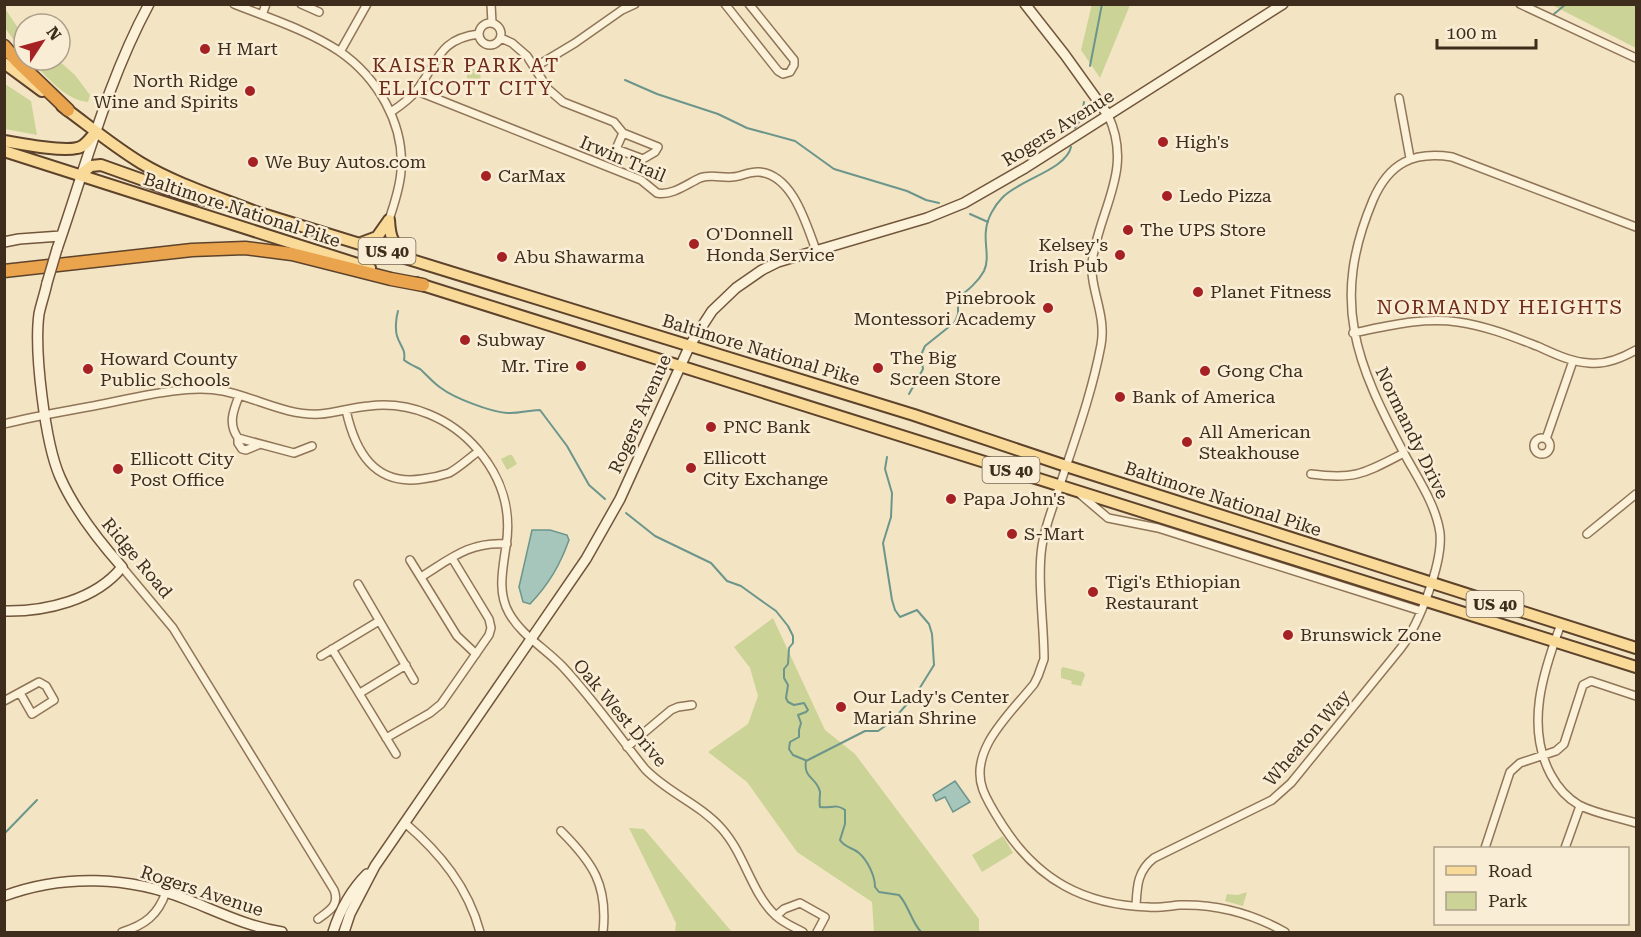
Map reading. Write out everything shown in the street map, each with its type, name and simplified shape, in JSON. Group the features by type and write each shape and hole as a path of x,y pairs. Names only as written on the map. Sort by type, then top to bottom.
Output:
{"highway":[{"path":"4,46 68,110"},
{"path":"4,271 192,250 245,248 292,254 423,285"}],"main road":[{"name":"Ridge Road","path":"122,567 92,531 59,476 52,455 45,416 38,336 39,314 80,175 120,62 149,4"},
{"path":"1025,4 1108,116"},
{"name":"Rogers Avenue","path":"344,933 350,914 375,866 586,560 611,516 679,366 712,311 742,283 778,262 927,218 964,203 1108,116 1283,4"},
{"name":"Baltimore National Pike","path":"4,63 95,133 141,163 256,212 914,415 1066,466 1636,648"},
{"path":"4,69 21,76"},
{"path":"4,141 77,149 95,133"},
{"name":"Baltimore National Pike","path":"4,151 1079,493 1636,667"},
{"path":"80,175 91,166 101,165 188,196 256,212"},
{"path":"361,243 377,237 389,220"},
{"path":"389,220 389,234 395,245 427,264"},
{"path":"4,242 19,238 61,236"},
{"path":"4,611 33,609 75,599 97,590 113,579 122,567"},
{"name":"Rogers Avenue","path":"333,933 345,902 357,884 375,866"},
{"name":"Rogers Avenue","path":"4,896 40,886 90,880 116,882 166,892 254,927 282,933"}],"street":[{"path":"234,4 300,30 340,52 370,80 391,112 397,131 402,169 397,196 389,220"},
{"path":"262,15 266,4"},
{"path":"301,4 320,12"},
{"path":"340,52 367,4"},
{"path":"490,4 492,23 500,29 501,38 496,44 489,45 481,41 479,34 484,25 492,23"},
{"path":"535,67 575,43 622,10 635,4"},
{"path":"725,4 778,72 783,74 790,72 794,60 749,4"},
{"path":"1520,4 1636,58"},
{"path":"391,112 417,91 436,58 451,43 460,38 479,34"},
{"path":"501,38 520,49 535,67 548,89 562,102 614,122 624,133 658,147 655,152 643,159 616,148 624,133"},
{"name":"Irwin Trail","path":"417,91 641,180 657,194 670,193 709,176 734,177 755,172 770,175 777,179 795,199 816,250"},
{"path":"1399,98 1410,158 1439,155 1468,161 1636,227"},
{"path":"1108,116 1119,148 1118,168 1092,263 1092,275 1102,318 1101,342 1083,412 1041,547 1044,648 1042,668 1034,684 991,739 982,759 980,779 987,799 1009,835 1028,859 1065,887 1108,904 1194,905 1221,908 1250,916 1285,933"},
{"name":"Normandy Drive","path":"1410,158 1398,165 1382,183 1359,237 1351,281 1353,333 1367,379 1431,503 1438,525 1440,545 1425,600"},
{"path":"1353,333 1415,321 1455,322 1498,331 1573,361 1590,364 1617,360 1636,350"},
{"path":"1546,439 1573,361"},
{"name":"Oak West Drive","path":"4,424 171,391 222,390 296,412 320,414 378,405 410,407 451,425 479,451 501,486 506,502 508,522 507,544 502,568 502,592 508,611 530,639 565,669 654,779 701,809 723,831 742,859 762,900 776,916 803,933"},
{"path":"239,396 231,423 231,429 238,438 294,453 312,446"},
{"path":"346,410 350,427 369,463 377,471 392,479 417,480 444,474 461,466 479,451"},
{"path":"1311,474 1335,477 1357,475 1404,453"},
{"path":"1079,493 1108,518 1158,528 1421,611"},
{"path":"1587,534 1636,495"},
{"path":"421,577 472,547 483,544 507,544"},
{"path":"386,738 430,713 441,704 489,635 490,623 453,558"},
{"path":"411,560 457,636 476,654"},
{"name":"Ridge Road","path":"122,567 173,628 334,890 336,904 318,919"},
{"path":"358,584 414,680"},
{"name":"Wheaton Way","path":"1136,906 1139,875 1147,863 1272,800 1291,783 1401,648 1414,628 1425,600"},
{"path":"321,656 379,621"},
{"path":"1561,624 1554,641 1538,708 1538,736 1543,757 1555,782 1564,794 1580,806 1636,823"},
{"path":"332,650 396,754"},
{"path":"360,693 406,665"},
{"path":"4,701 36,682 43,682 54,699 32,714 20,693"},
{"path":"1486,847 1510,772 1520,763 1556,752 1564,744 1581,688 1587,682 1596,682 1636,696"},
{"path":"627,747 671,710 692,705"},
{"path":"1566,847 1580,806"},
{"path":"405,823 436,851 456,878 470,903 480,933"},
{"path":"561,831 588,861 600,884 604,911 603,933"},
{"path":"122,933 148,921 161,905 166,892"},
{"path":"776,916 784,909 800,903 825,917 817,933"}],"green space":[{"path":"1092,4 1130,5 1100,78 1081,50"},
{"path":"1552,5 1636,5 1636,48"},
{"path":"4,7 12,19 12,38 5,28"},
{"path":"467,69 480,69 481,84 467,84"},
{"path":"41,72 72,72 90,95 88,102 71,97"},
{"path":"5,84 31,101 37,135 5,129"},
{"path":"512,455 517,464 507,470 501,459"},
{"path":"773,618 825,730 855,754 979,919 979,932 874,932 872,902 797,852 747,782 708,752 748,724 758,696 750,668 734,647"},
{"path":"1063,667 1083,672 1085,675 1081,686 1071,684 1072,681 1061,678"},
{"path":"629,828 644,829 732,932 675,932 676,923"},
{"path":"1003,836 1013,853 982,872 972,855"},
{"path":"1247,892 1243,906 1225,901 1227,894 1237,895"}],"water":[{"path":"532,530 550,530 567,535 569,540 553,574 530,604 523,602 519,587"},
{"path":"955,781 970,802 953,812 945,797 936,801 933,795"}],"waterway":[{"path":"1090,66 1102,4"},
{"path":"1554,14 1566,4"},
{"path":"625,80 657,94 718,114 747,128 795,141 834,169 939,203"},
{"path":"1075,128 1081,119 1084,102"},
{"path":"909,394 923,369 921,355 925,346 955,322 958,314 958,298 976,282 984,271 987,261 987,226 989,217 999,201 1009,192 1060,162 1071,147"},
{"path":"970,214 988,222"},
{"path":"398,311 396,333 403,350 404,360 420,369 447,392 473,404 507,413 540,410 567,446 589,485 605,499"},
{"path":"887,457 885,469 892,493 891,517 883,543 892,600 900,617 917,610 929,624 934,665 916,694 891,722 878,731 865,731 806,761 806,771 820,792 820,807 836,807 845,810 845,824 840,840 865,860 879,892 899,895 921,932"},
{"path":"626,513 655,536 711,563 727,581 741,586 776,611 788,626 793,636 793,643 789,648 788,664 784,669 784,678 788,685 786,698 794,705 804,703 808,710 798,715 801,723 799,737 790,742 789,749 793,755 805,760"},
{"path":"4,834 37,800"}],"place":[{"name":"H Mart","path":"205,49"},
{"name":"North Ridge Wine and Spirits","path":"250,91"},
{"name":"High's","path":"1163,142"},
{"name":"We Buy Autos.com","path":"253,162"},
{"name":"CarMax","path":"486,176"},
{"name":"Ledo Pizza","path":"1167,196"},
{"name":"The UPS Store","path":"1128,230"},
{"name":"O'Donnell Honda Service","path":"694,244"},
{"name":"Kelsey's Irish Pub","path":"1120,255"},
{"name":"Abu Shawarma","path":"502,257"},
{"name":"Planet Fitness","path":"1198,292"},
{"name":"Pinebrook Montessori Academy","path":"1048,308"},
{"name":"Subway","path":"465,340"},
{"name":"Mr. Tire","path":"581,366"},
{"name":"The Big Screen Store","path":"878,368"},
{"name":"Howard County Public Schools","path":"88,369"},
{"name":"Gong Cha","path":"1205,371"},
{"name":"Bank of America","path":"1120,397"},
{"name":"PNC Bank","path":"711,427"},
{"name":"All American Steakhouse","path":"1187,442"},
{"name":"Ellicott City Exchange","path":"691,468"},
{"name":"Ellicott City Post Office","path":"118,469"},
{"name":"Papa John's","path":"951,499"},
{"name":"S-Mart","path":"1012,534"},
{"name":"Tigi's Ethiopian Restaurant","path":"1093,592"},
{"name":"Brunswick Zone","path":"1288,635"},
{"name":"Our Lady's Center Marian Shrine","path":"841,707"}],"district":[{"name":"KAISER PARK AT ELLICOTT CITY","path":"466,76"},
{"name":"NORMANDY HEIGHTS","path":"1500,307"}]}
